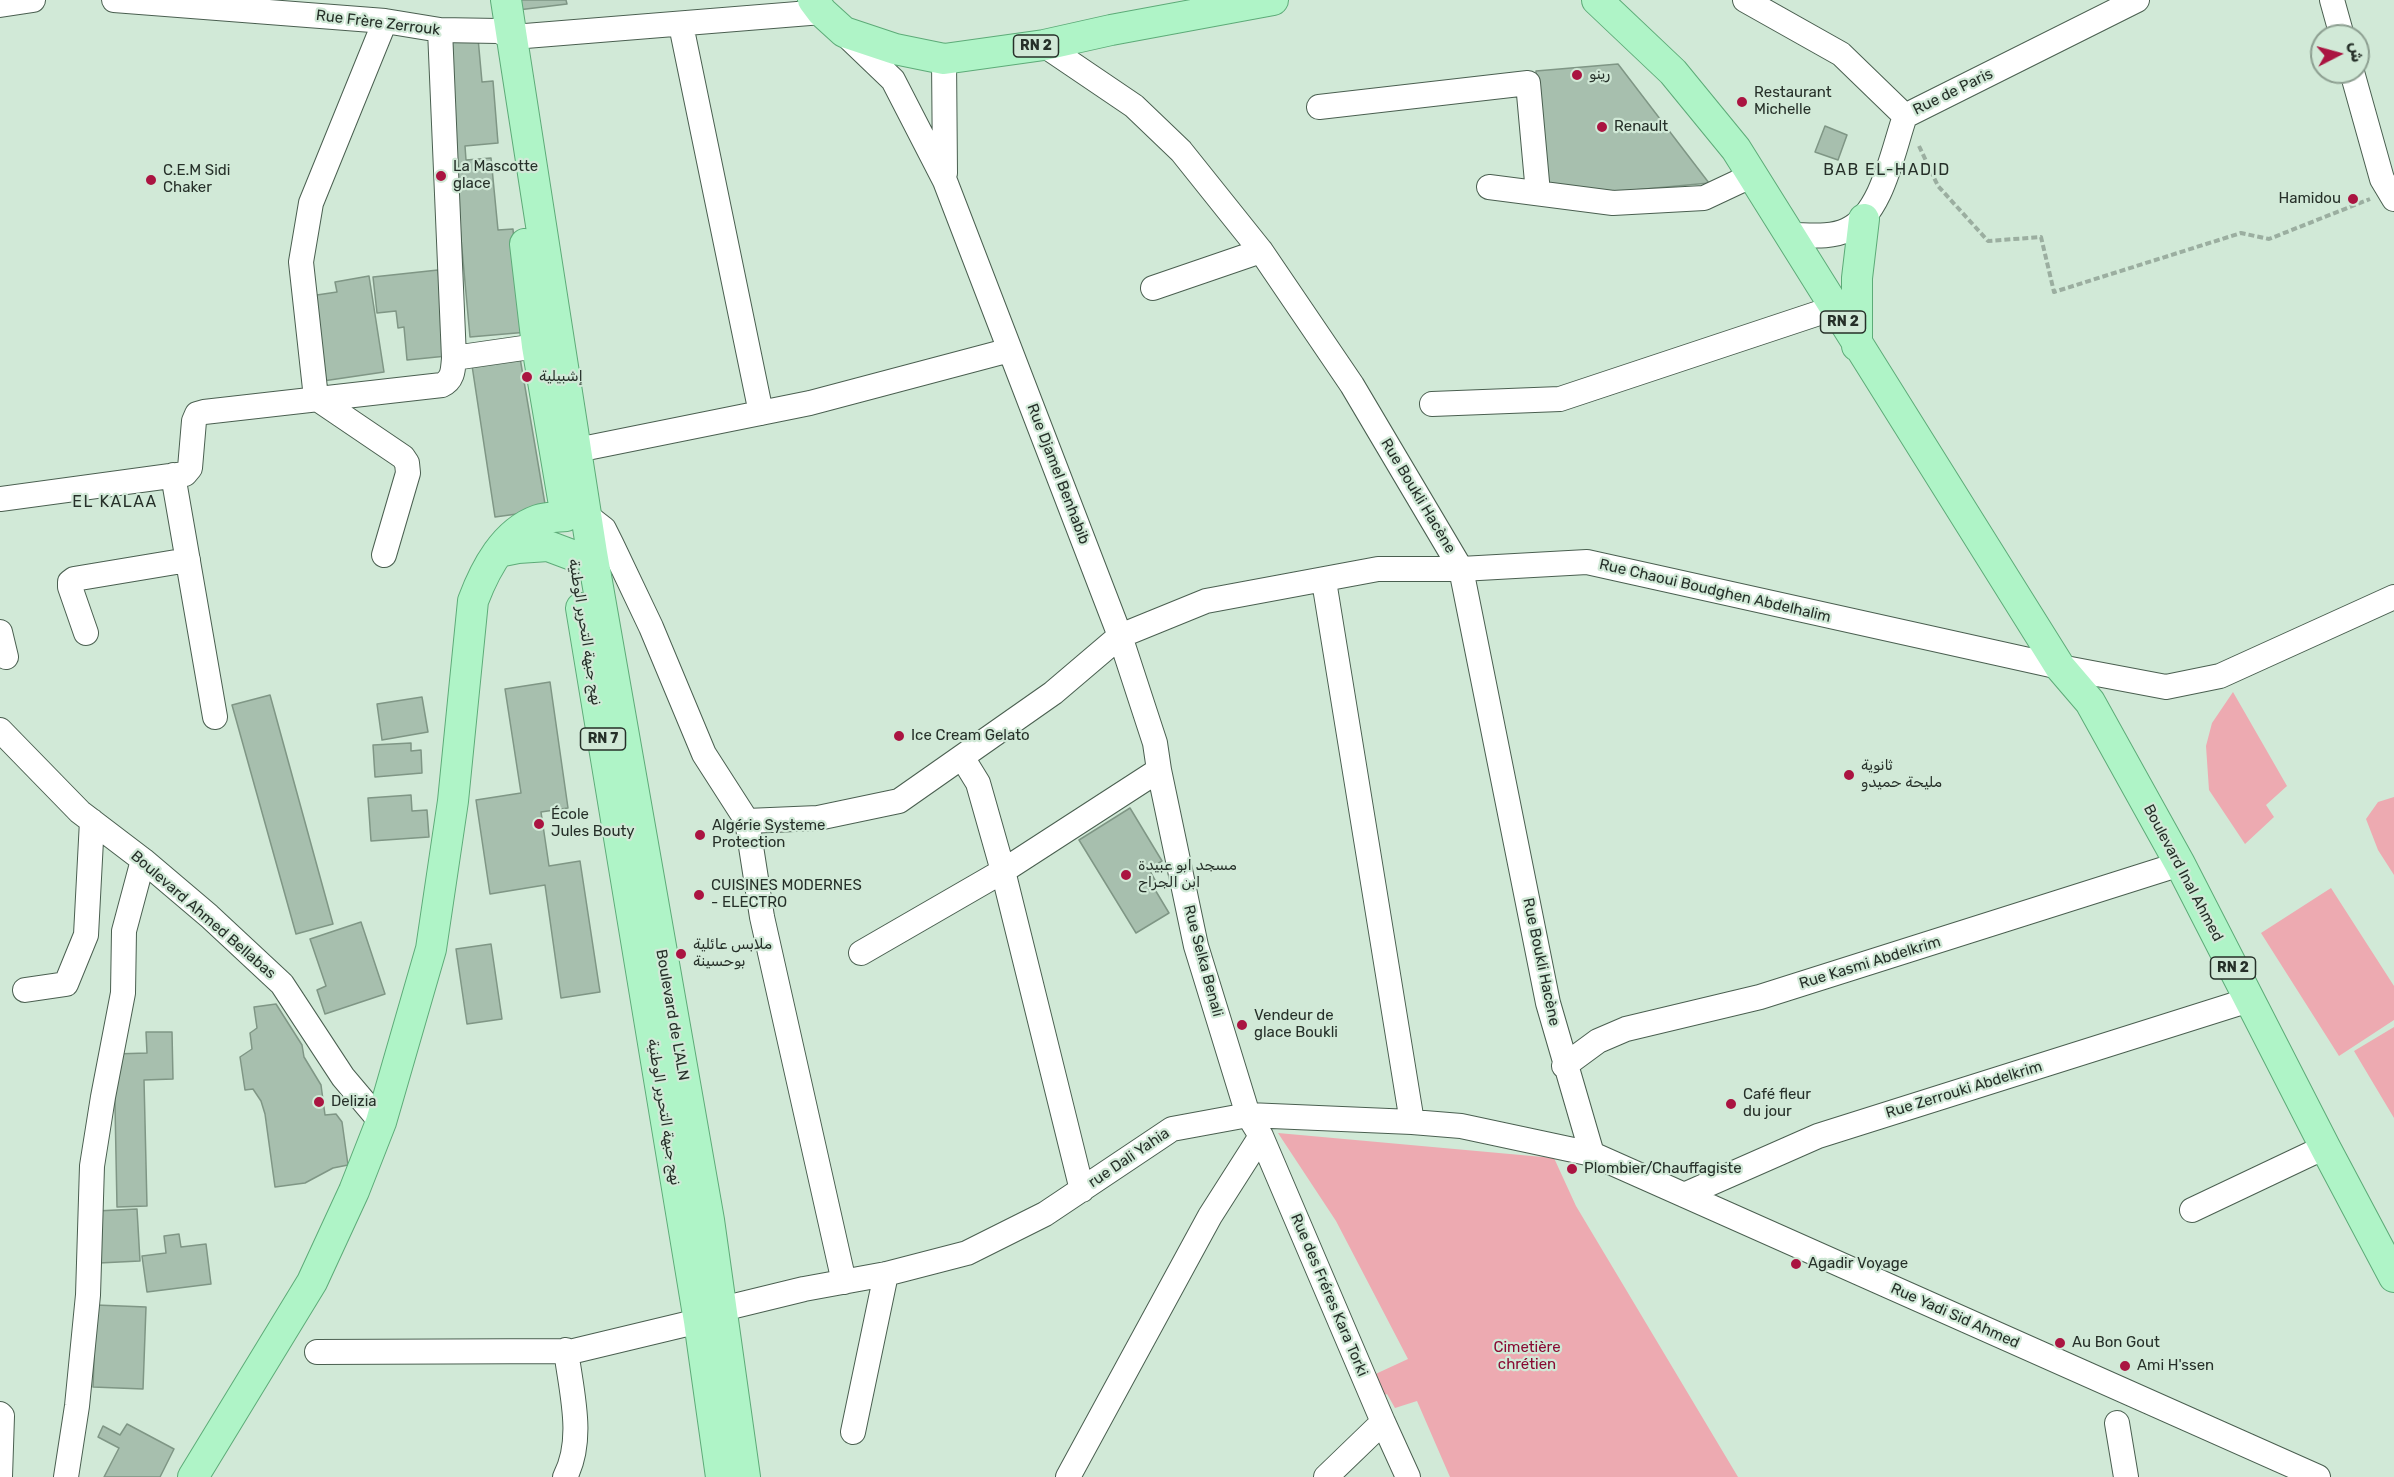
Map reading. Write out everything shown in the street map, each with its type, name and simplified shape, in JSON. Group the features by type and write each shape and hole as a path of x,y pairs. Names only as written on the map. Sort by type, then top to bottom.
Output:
{"main road":[{"name":"نهج جبهة التحرير الوطنية","path":"492,0 505,34 577,450 576,516"},
{"name":"نهج جبهة التحرير الوطنية","path":"506,0 505,34 537,346 576,516 710,1315 721,1477"},
{"name":"RN 2","path":"817,6 844,32 895,49 944,59 1044,45 1273,0"},
{"name":"RN 2","path":"1597,0 1673,72 1736,149 1791,235 1857,346 2060,667"},
{"path":"1857,346 1857,278 1864,219"},
{"path":"193,1477 312,1282 354,1191 381,1122 431,949 453,801 473,601 483,577 498,552 521,528 540,519 576,516"},
{"path":"498,552 548,546 582,554"},
{"name":"Boulevard Inal Ahmed","path":"2060,667 2090,702 2180,864 2394,1277"},
{"name":"RN 7","path":"710,1315 745,1477"}],"street":[{"path":"0,4 31,0"},
{"name":"Rue Frère Zerrouk","path":"114,0 296,7 440,30 505,34 681,25 817,6"},
{"path":"1745,0 1841,54 1905,116"},
{"name":"Rue de Paris","path":"1864,219 1879,194 1905,116 2138,0"},
{"path":"2331,0 2338,24"},
{"path":"384,555 408,473 407,463 316,398 301,262 311,203 385,21"},
{"path":"681,25 761,413"},
{"path":"0,499 185,474 190,468 194,421 197,414 204,412 442,385 448,382 452,376 454,358 440,30"},
{"path":"844,32 893,80 945,181"},
{"name":"Rue Boukli Hacène","path":"1044,45 1134,106 1181,151 1261,251 1352,385 1461,569 1548,1003 1564,1066 1592,1154"},
{"path":"944,59 945,181"},
{"path":"1318,107 1528,83 1538,194"},
{"path":"2355,84 2382,179 2393,194"},
{"path":"1489,187 1613,203 1704,198 1754,175"},
{"name":"Rue Djamel Benhabib","path":"945,181 1120,636 1155,743 1159,770"},
{"path":"1791,235 1822,236 1846,231 1864,219"},
{"path":"1153,288 1261,251"},
{"path":"1432,404 1560,399 1834,308"},
{"path":"454,358 537,346"},
{"path":"577,450 810,403 1010,350"},
{"path":"173,475 216,717"},
{"path":"576,516 604,529 651,627 704,754 747,821 762,917 844,1282"},
{"path":"582,554 651,627"},
{"path":"86,633 70,587 70,582 74,579 188,560"},
{"name":"Rue Chaoui Boudghen Abdelhalim","path":"747,821 818,818 899,801 1053,693 1120,636 1206,601 1324,581 1378,569 1461,569 1587,562 2060,667 2166,687 2220,676 2394,597"},
{"path":"1324,581 1412,1122"},
{"path":"0,632 6,657"},
{"name":"Boulevard Ahmed Bellabas","path":"0,730 80,812 143,860 209,916 282,984 343,1077 381,1122"},
{"path":"962,757 978,783 1003,871 1082,1190"},
{"path":"861,953 1003,871 1159,770"},
{"name":"Rue Selka Benali","path":"1159,770 1196,946 1248,1114"},
{"path":"25,990 66,984 86,935 92,822"},
{"path":"66,1477 77,1406 88,1295 92,1166 123,993 124,931 143,860"},
{"name":"Rue Kasmi Abdelkrim","path":"1564,1066 1598,1041 1626,1029 1760,997 2180,864"},
{"name":"Rue Zerrouki Abdelkrim","path":"1684,1195 1818,1136 2249,1000"},
{"name":"rue Dali Yahia","path":"317,1352 574,1351 804,1288 886,1274 967,1253 1045,1214 1172,1129 1248,1114 1461,1126 1592,1154"},
{"name":"Rue des Fréres Kara Torki","path":"1248,1114 1261,1136 1408,1477"},
{"path":"1068,1477 1210,1216 1261,1136"},
{"path":"2192,1210 2325,1147"},
{"name":"Rue Yadi Sid Ahmed","path":"1592,1154 2318,1477"},
{"path":"853,1432 886,1274"},
{"path":"565,1477 572,1465 576,1439 566,1350"},
{"path":"0,1414 2,1416 0,1477"},
{"path":"1326,1477 1383,1422"},
{"path":"2116,1423 2126,1477"}],"path":[{"path":"1905,116 1938,186 1988,241 2042,237 2054,292 2241,233 2269,239 2393,194"}],"green space":[{"path":"2233,692 2287,786 2266,805 2274,817 2245,844 2209,790 2206,746 2212,723"},
{"path":"2394,797 2394,875 2378,850 2366,819 2378,802"},
{"path":"2331,888 2394,986 2394,1020 2339,1056 2261,933"},
{"path":"2394,1027 2394,1118 2354,1051"},
{"name":"Cimetière chrétien","path":"1278,1133 1554,1158 1576,1206 1738,1477 1450,1477 1417,1401 1395,1408 1387,1394 1378,1398 1369,1377 1408,1359 1336,1221"}],"building":[{"path":"517,0 566,0 567,4 518,10"},
{"path":"478,38 482,82 493,81 498,143 465,146 466,160 491,158 498,230 513,229 517,276 528,332 470,337 443,41"},
{"name":"Renault","path":"1618,64 1709,183 1602,193 1538,193 1536,71"},
{"path":"1825,126 1847,135 1838,160 1815,152"},
{"path":"438,270 447,356 407,360 404,327 398,328 396,311 377,313 373,277"},
{"path":"369,276 384,372 323,381 310,296 337,292 335,282"},
{"path":"519,352 546,510 495,517 471,359"},
{"path":"550,682 568,808 541,812 549,866 580,861 600,992 561,998 545,885 490,894 476,800 521,793 505,689"},
{"path":"270,695 333,924 296,934 232,705"},
{"path":"422,697 428,732 382,740 377,704"},
{"path":"411,743 411,751 421,750 422,773 375,777 373,745"},
{"path":"411,795 412,811 427,810 429,837 371,841 368,798"},
{"name":"مسجد ابو عبيدة ابن الجراح","path":"1130,808 1162,861 1149,869 1155,880 1151,883 1169,913 1136,933 1079,840"},
{"path":"361,922 385,994 325,1014 317,990 326,986 310,939"},
{"path":"491,944 502,1019 467,1024 456,949"},
{"path":"276,1004 302,1045 304,1057 321,1085 325,1115 336,1114 342,1122 348,1165 333,1168 305,1183 275,1187 265,1114 261,1101 253,1089 245,1090 240,1057 252,1049 250,1033 257,1028 254,1007"},
{"path":"146,1032 172,1032 173,1079 144,1080 147,1206 117,1207 114,1054 147,1053"},
{"path":"137,1209 140,1261 99,1263 96,1211"},
{"path":"179,1234 181,1247 206,1244 211,1284 147,1292 142,1256 166,1253 164,1236"},
{"path":"96,1305 146,1307 143,1389 93,1387"},
{"path":"127,1424 174,1449 160,1477 104,1477 119,1448 98,1437 103,1426 120,1435"}],"place":[{"name":"رينو","path":"1577,75"},
{"name":"Restaurant Michelle","path":"1742,102"},
{"name":"Renault","path":"1602,127"},
{"name":"La Mascotte glace","path":"441,176"},
{"name":"C.E.M Sidi Chaker","path":"151,180"},
{"name":"Hamidou","path":"2353,199"},
{"name":"إشبيلية","path":"527,377"},
{"name":"Ice Cream Gelato","path":"899,736"},
{"name":"ثانوية مليحة حميدو","path":"1849,775"},
{"name":"École Jules Bouty","path":"539,824"},
{"name":"Algérie Systeme Protection","path":"700,835"},
{"name":"مسجد ابو عبيدة ابن الجراح","path":"1126,875"},
{"name":"CUISINES MODERNES - ELECTRO","path":"699,895"},
{"name":"ملابس عائلية بوحسينة","path":"681,954"},
{"name":"Vendeur de glace Boukli","path":"1242,1025"},
{"name":"Delizia","path":"319,1102"},
{"name":"Café fleur du jour","path":"1731,1104"},
{"name":"Plombier/Chauffagiste","path":"1572,1169"},
{"name":"Agadir Voyage","path":"1796,1264"},
{"name":"Au Bon Gout","path":"2060,1343"},
{"name":"Ami H'ssen","path":"2125,1366"}],"district":[{"name":"BAB EL-HADID","path":"1887,170"},
{"name":"EL KALAA","path":"115,502"}]}
